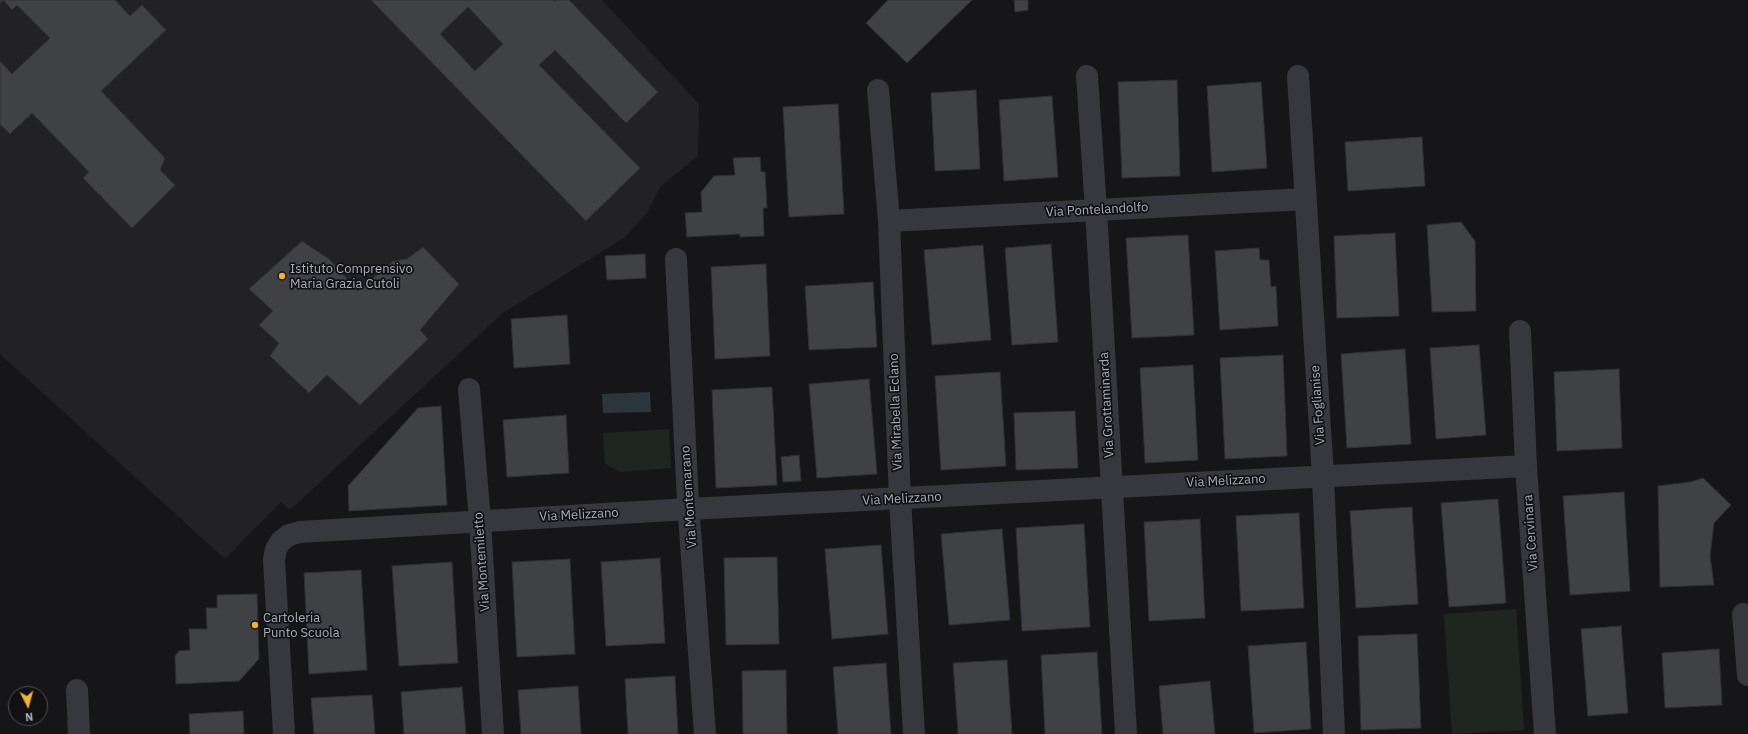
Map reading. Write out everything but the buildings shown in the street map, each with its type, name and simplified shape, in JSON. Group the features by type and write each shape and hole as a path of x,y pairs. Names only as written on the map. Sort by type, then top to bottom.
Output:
{"street":[{"name":"Via Grottaminarda","path":"1087,76 1126,734"},
{"name":"Via Foglianise","path":"1298,76 1323,476 1334,734"},
{"name":"Via Mirabella Eclano","path":"878,90 889,221 900,499 914,734"},
{"name":"Via Pontelandolfo","path":"889,221 1305,199"},
{"name":"Via Montemarano","path":"676,259 689,509 705,734"},
{"name":"Via Cervinara","path":"1520,332 1526,466 1545,734"},
{"name":"Via Montemiletto","path":"469,389 480,521 493,734"},
{"name":"Via Melizzano","path":"284,734 273,569 276,549 281,541 289,535 309,531 689,509 1526,466"},
{"path":"1744,614 1748,675"},
{"path":"77,690 79,734"}],"shaded area":[{"name":"Istituto Comprensivo Maria Grazia Cutoli","path":"0,0 602,0 699,104 698,156 660,187 647,213 624,238 503,313 290,510 281,502 225,559 0,354"},
{"path":"650,392 651,412 603,413 602,394"},
{"path":"669,429 671,468 621,472 605,464 603,433"},
{"path":"1516,609 1524,730 1452,734 1444,614"}],"place":[{"name":"Istituto Comprensivo Maria Grazia Cutoli","path":"282,276"},
{"name":"Cartoleria Punto Scuola","path":"255,625"}]}
